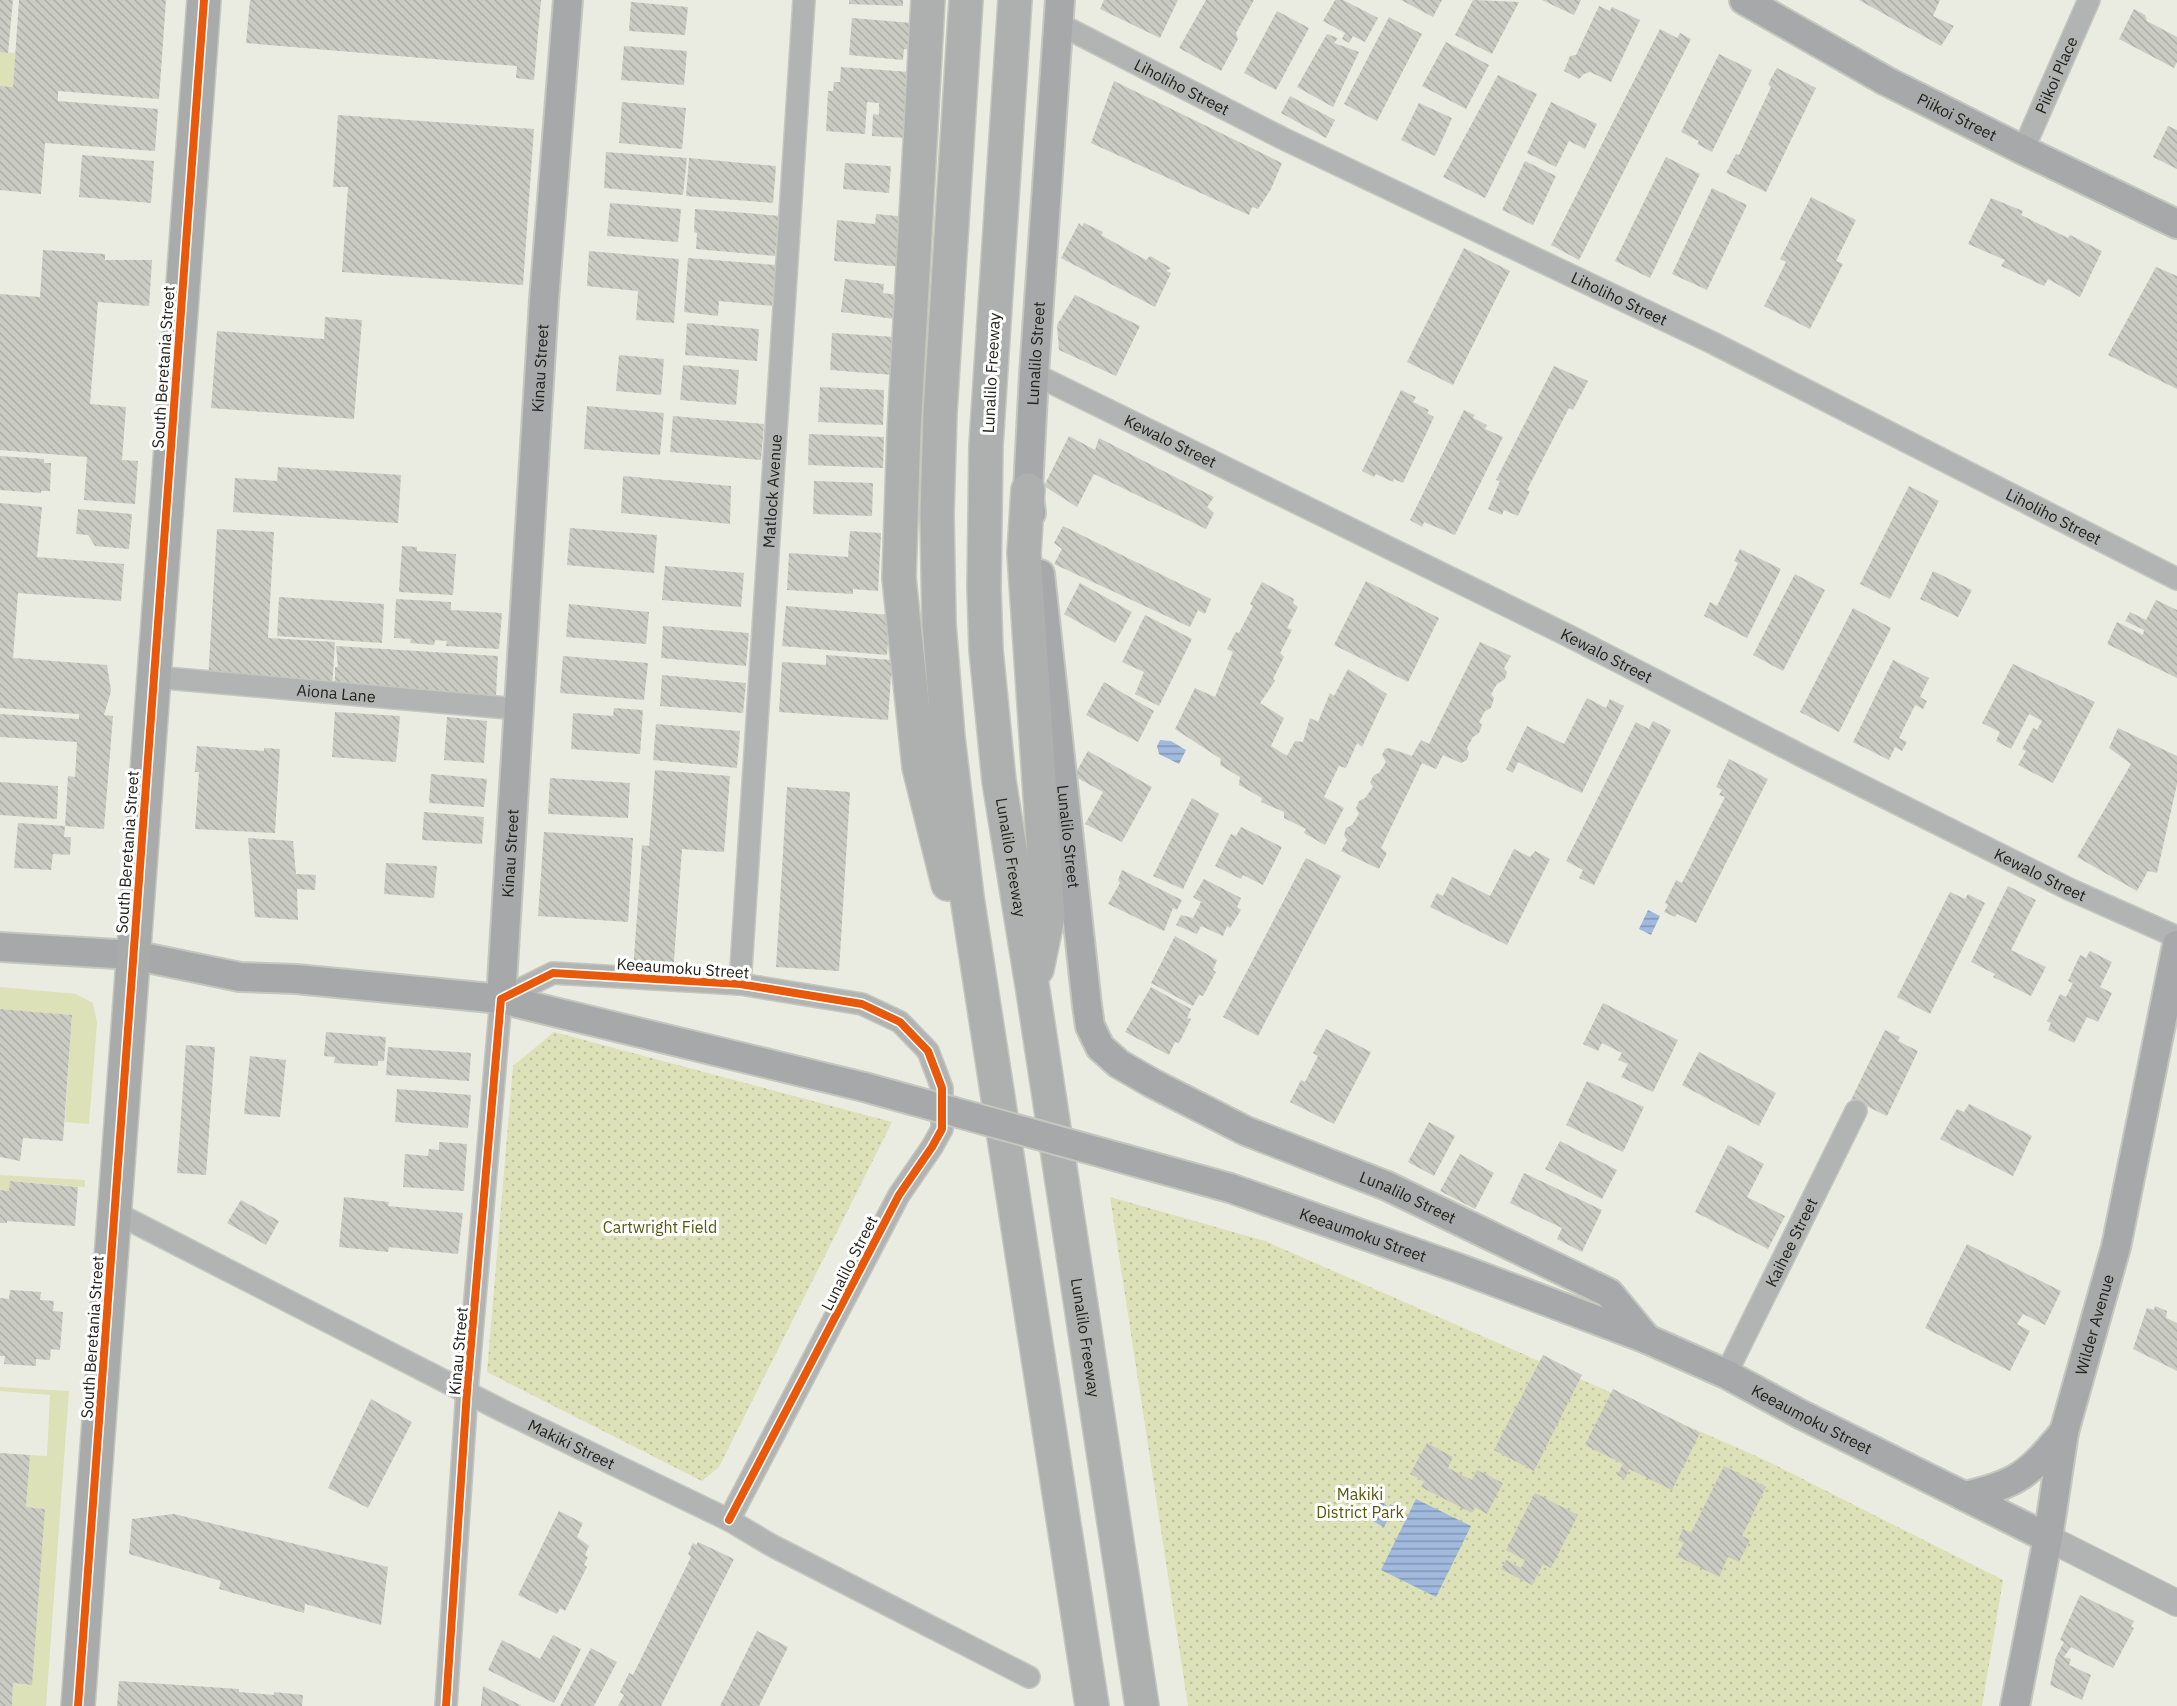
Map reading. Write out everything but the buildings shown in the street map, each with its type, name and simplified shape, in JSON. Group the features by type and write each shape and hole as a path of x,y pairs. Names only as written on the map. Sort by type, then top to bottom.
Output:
{"highway":[{"path":"928,0 909,341 899,578 919,767 992,1062"},
{"path":"966,0 940,424 937,514 939,624 948,737 964,874 1092,1706"},
{"name":"Lunalilo Freeway","path":"1015,0 986,445 984,598 986,650 998,770 1142,1706"},
{"path":"1028,490 1024,553 1047,916 1033,991"}],"main road":[{"name":"South Beretania Street","path":"78,1706 204,0"},
{"name":"Kinau Street","path":"501,999 545,289 568,0"},
{"name":"Piikoi Street","path":"1744,0 1886,81 2177,224"},
{"name":"Lunalilo Street","path":"1060,12 1028,490 1055,704 1090,1026 1100,1047 1119,1064 1152,1083 1246,1131 1387,1186 1609,1293 1647,1339"},
{"name":"Wilder Avenue","path":"2015,1706 2048,1538 2064,1432 2116,1247 2177,945"},
{"name":"Keeaumoku Street","path":"0,946 134,956 240,977 296,979 501,999 864,1088 1230,1188 1461,1269 1647,1339 1726,1374 1800,1414 2048,1538"},
{"path":"1461,1269 1478,1230"},
{"path":"1964,1496 1989,1491 2023,1475 2040,1461 2064,1432"}],"street":[{"name":"Matlock Avenue","path":"740,984 804,0"},
{"name":"Piikoi Place","path":"2023,150 2089,0"},
{"name":"Liholiho Street","path":"1060,12 1282,138 1713,343 2177,579"},
{"name":"Kewalo Street","path":"1034,374 1569,636 1804,757 2071,890 2177,937"},
{"name":"Aiona Lane","path":"154,677 518,709"},
{"name":"Keeaumoku Street","path":"501,999 553,973 740,984 862,1004 900,1022"},
{"name":"Kinau Street","path":"446,1706 467,1391 501,999"},
{"name":"Lunalilo Street","path":"729,1520 899,1195 932,1148 942,1129 942,1088 928,1051 900,1022"},
{"name":"Kaihee Street","path":"1726,1374 1856,1111"},
{"name":"Makiki Street","path":"114,1212 503,1411 729,1520 771,1545 1029,1677"},
{"name":"Keeaumoku Street","path":"2048,1538 2177,1603"}],"green space":[{"path":"0,52 16,53 13,87 0,86"},
{"path":"0,987 76,994 93,1003 97,1023 89,1124 65,1122 72,1015 0,1009"},
{"name":"Cartwright Field","path":"554,1032 892,1122 719,1467 702,1481 487,1372 513,1066"},
{"path":"0,1175 85,1180 85,1187 11,1181 9,1191 0,1190"},
{"name":"Makiki District Park","path":"1110,1197 1265,1241 1763,1459 2003,1580 1982,1706 1188,1706"},
{"path":"0,1387 69,1391 46,1706 12,1706 13,1683 31,1685 45,1509 26,1507 30,1455 47,1456 50,1395 0,1391"}],"water":[{"path":"1160,740 1171,741 1186,750 1179,764 1159,754 1157,746"},
{"path":"1648,910 1660,916 1651,935 1639,929"},
{"path":"1416,1499 1471,1526 1436,1597 1381,1570"},
{"path":"1379,1501 1389,1507 1390,1504 1395,1507 1384,1527 1369,1519"}],"cycle path":[{"path":"78,1706 204,0"},
{"path":"446,1706 467,1391 501,999 553,973 740,984 862,1004 900,1022 928,1051 942,1088 942,1129 899,1195 729,1520"}]}
